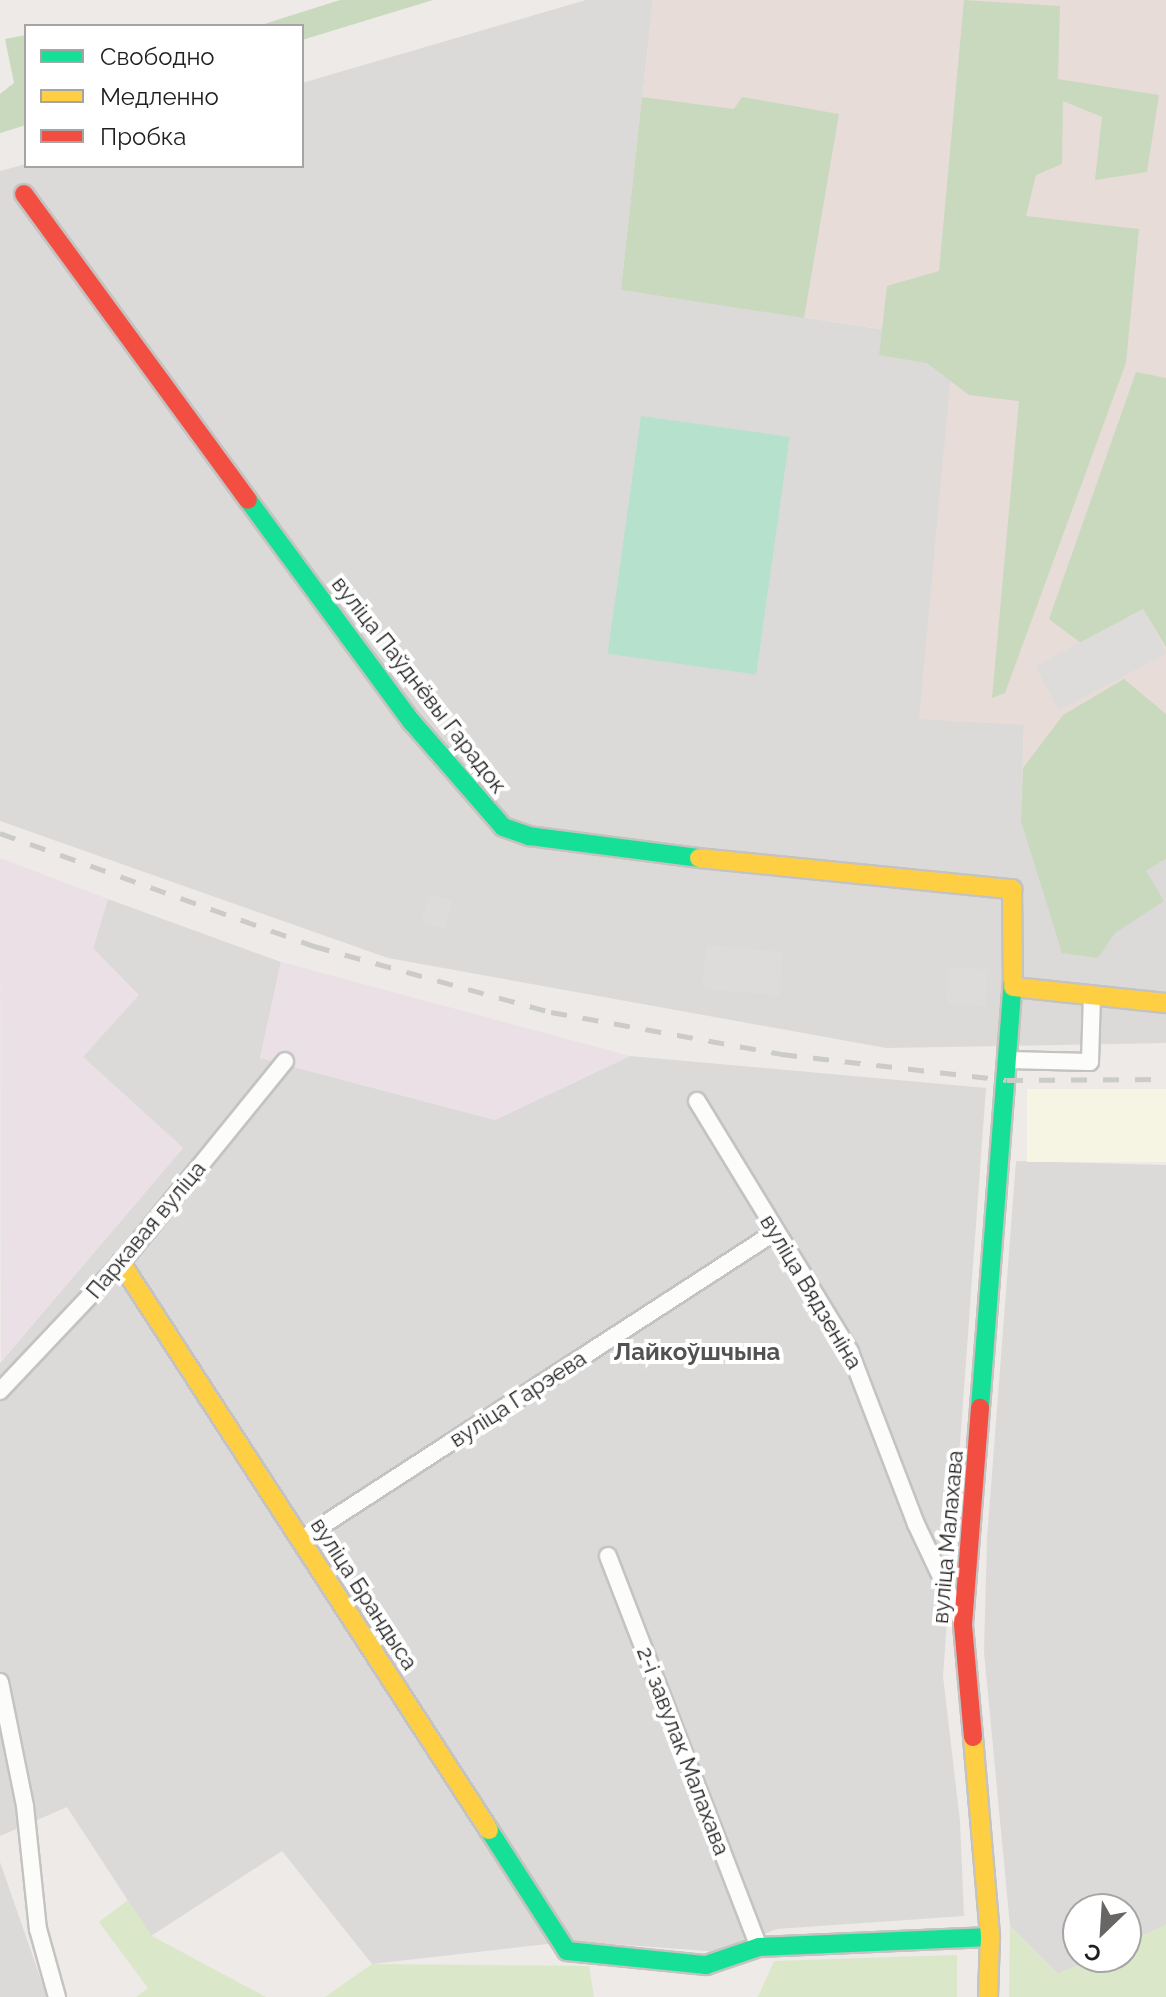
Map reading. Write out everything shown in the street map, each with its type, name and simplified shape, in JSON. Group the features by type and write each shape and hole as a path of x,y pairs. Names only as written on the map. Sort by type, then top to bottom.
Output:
{"street":[{"name":"вуліца Паўднёвы Гарадок","path":"24,194 411,721 483,810 503,827 529,836 740,863 1012,889 1013,987 1007,1080"},
{"path":"1013,987 1166,1003"},
{"path":"1008,1060 1090,1062 1092,995"},
{"name":"Паркавая вуліца","path":"0,1391 121,1263 285,1061"},
{"name":"вуліца Малахава","path":"988,1997 990,1937 963,1624 1007,1080"},
{"name":"вуліца Вядзеніна","path":"697,1101 850,1352 916,1524 963,1624"},
{"name":"вуліца Гарэева","path":"300,1540 775,1232"},
{"name":"вуліца Брандыса","path":"121,1263 567,1951 706,1965 730,1961 759,1947"},
{"name":"2-і завулак Малахава","path":"608,1556 759,1947"},
{"path":"0,1682 25,1806 38,1929 57,1997"},
{"path":"759,1947 990,1937"}],"shaded area":[{"path":"586,0 653,0 621,290 954,340 1024,725 1021,821 1061,918 1166,859 1166,1043 886,1048 388,958 0,821 0,171 24,165 24,168 304,168 304,82"},
{"path":"653,0 1166,0 1166,859 1061,919 1021,821 1024,725 919,719 954,340 621,290"},
{"path":"1143,609 1166,653 1059,710 1035,666"},
{"path":"0,858 108,899 93,948 139,995 83,1057 183,1148 1,1361"},
{"path":"429,894 453,901 445,929 421,922"},
{"path":"108,899 281,962 260,1058 495,1120 630,1056 986,1088 943,1676 960,1821 964,1916 777,1929 719,1952 573,1941 372,1964 282,1851 151,1936 67,1807 0,1836 0,1363 183,1148 83,1057 93,948"},
{"path":"706,945 783,952 779,996 702,989"},
{"path":"281,962 630,1056 495,1120 260,1058"},
{"path":"949,967 988,970 985,1006 946,1003"},
{"path":"1027,1089 1166,1089 1166,1162 1027,1162"},
{"path":"1016,1161 1166,1165 1166,1925 1142,1936 1142,1893 1062,1893 1062,1972 1058,1974 1010,1926 984,1652 987,1539"},
{"path":"0,1862 47,1997 0,1997"}],"green space":[{"path":"340,0 433,0 304,39 304,24 264,24"},
{"path":"964,0 1060,6 1058,79 1159,95 1147,172 1095,180 1102,117 1063,101 1062,164 1036,175 1026,216 1139,229 1126,363 1005,693 992,698 1019,401 969,395 927,363 879,355 887,286 939,271"},
{"path":"24,35 24,126 0,133 0,94 14,83 5,39"},
{"path":"642,97 734,109 742,97 839,114 804,318 621,290"},
{"path":"1136,372 1166,378 1166,647 1143,609 1082,644 1049,619"},
{"path":"641,416 790,437 756,675 608,654"},
{"path":"1124,679 1166,714 1166,859 1146,871 1164,901 1115,933 1098,958 1062,953 1021,821 1023,768 1063,715"},
{"path":"128,1900 152,1936 266,1997 136,1997 148,1988 99,1922"},
{"path":"1166,1925 1166,1997 1009,1997 1010,1926 1058,1974 1142,1973 1142,1936"},
{"path":"957,1955 957,1997 758,1997 774,1961"},
{"path":"372,1964 589,1966 594,1997 325,1997"}],"railway":[{"path":"0,833 314,946 551,1012 781,1054 1007,1080 1166,1079"}],"traffic: fast":[{"path":"248,500 411,721 503,827 529,836 699,858"},
{"path":"980,1408 1013,981"},
{"path":"489,1830 567,1951 706,1965 759,1947 990,1937"}],"traffic: slow":[{"path":"699,858 1012,889 1013,981"},
{"path":"1013,987 1166,1003"},
{"path":"121,1263 489,1830"},
{"path":"973,1737 990,1937 988,1997"}],"traffic: jam":[{"path":"24,194 248,500"},
{"path":"973,1737 963,1624 980,1408"}],"district":[{"name":"Лайкоўшчына","path":"697,1352"}]}
